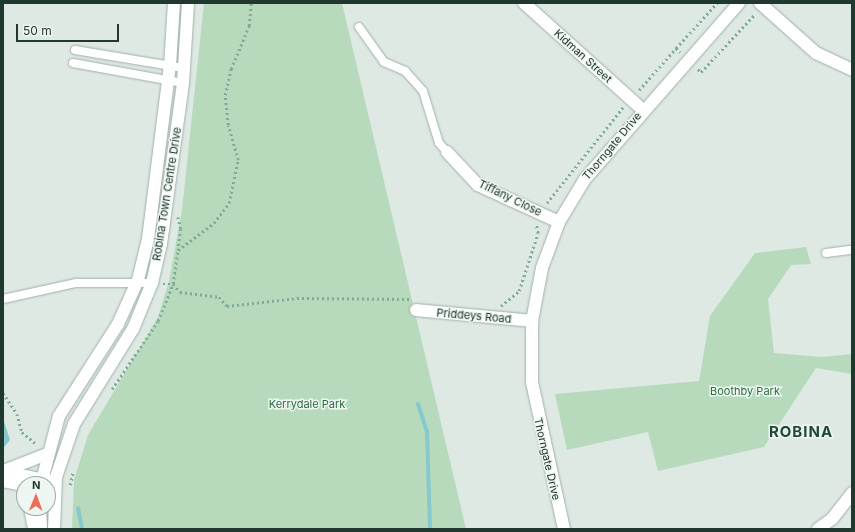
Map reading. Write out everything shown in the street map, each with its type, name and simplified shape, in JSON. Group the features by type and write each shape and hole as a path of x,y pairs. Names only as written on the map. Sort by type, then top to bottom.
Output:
{"street":[{"name":"Robina Town Centre Drive","path":"47,476 47,454 61,411 111,337 138,280 148,239 170,66 174,3"},
{"name":"Robina Town Centre Drive","path":"50,476 74,424 133,328 152,283 161,244 183,83 188,3"},
{"name":"Kidman Street","path":"524,3 643,110"},
{"name":"Thorngate Drive","path":"564,529 535,402 532,321 542,268 559,222 585,178 643,110 740,3"},
{"path":"760,3 816,53 852,70"},
{"name":"Tiffany Close","path":"446,152 478,185 559,222"},
{"name":"Priddeys Road","path":"416,310 532,321"},
{"path":"3,471 47,454"},
{"path":"3,471 21,476"},
{"path":"6,482 16,484"},
{"path":"6,482 16,489"},
{"path":"818,529 832,519 852,493"},
{"path":"32,516 34,529"},
{"path":"40,516 41,529"},
{"name":"Robina Town Centre Drive","path":"52,516 54,529"}],"lane":[{"path":"359,28 384,62 405,71 422,91 439,142 446,152"},
{"path":"75,50 184,68"},
{"path":"73,63 183,83"},
{"path":"826,253 852,250"},
{"path":"3,299 76,283 138,280 152,283"}],"path":[{"path":"178,250 214,223 234,188 238,160 228,125 225,95 231,69 249,26 251,3"},
{"path":"676,48 717,3"},
{"path":"107,395 143,348 173,284 178,250 180,208"},
{"path":"173,284 180,292 219,297 228,306 297,298 413,299 416,310"},
{"path":"3,393 17,414 22,432 35,443"},
{"path":"68,493 75,463"}],"green space":[{"name":"Kerrydale Park","path":"204,3 342,3 466,529 72,529 74,480 88,435 158,317 169,281 182,210"},
{"name":"Boothby Park","path":"806,247 811,264 791,265 768,299 774,353 822,357 852,354 852,374 816,368 764,447 658,471 648,432 567,450 555,394 699,381 710,316 755,253"}],"water":[{"path":"3,418 10,440 4,447 3,447"}],"waterway":[{"path":"418,404 427,432 430,529"},
{"path":"78,508 82,529"}],"district":[{"name":"ROBINA","path":"801,432"}]}
